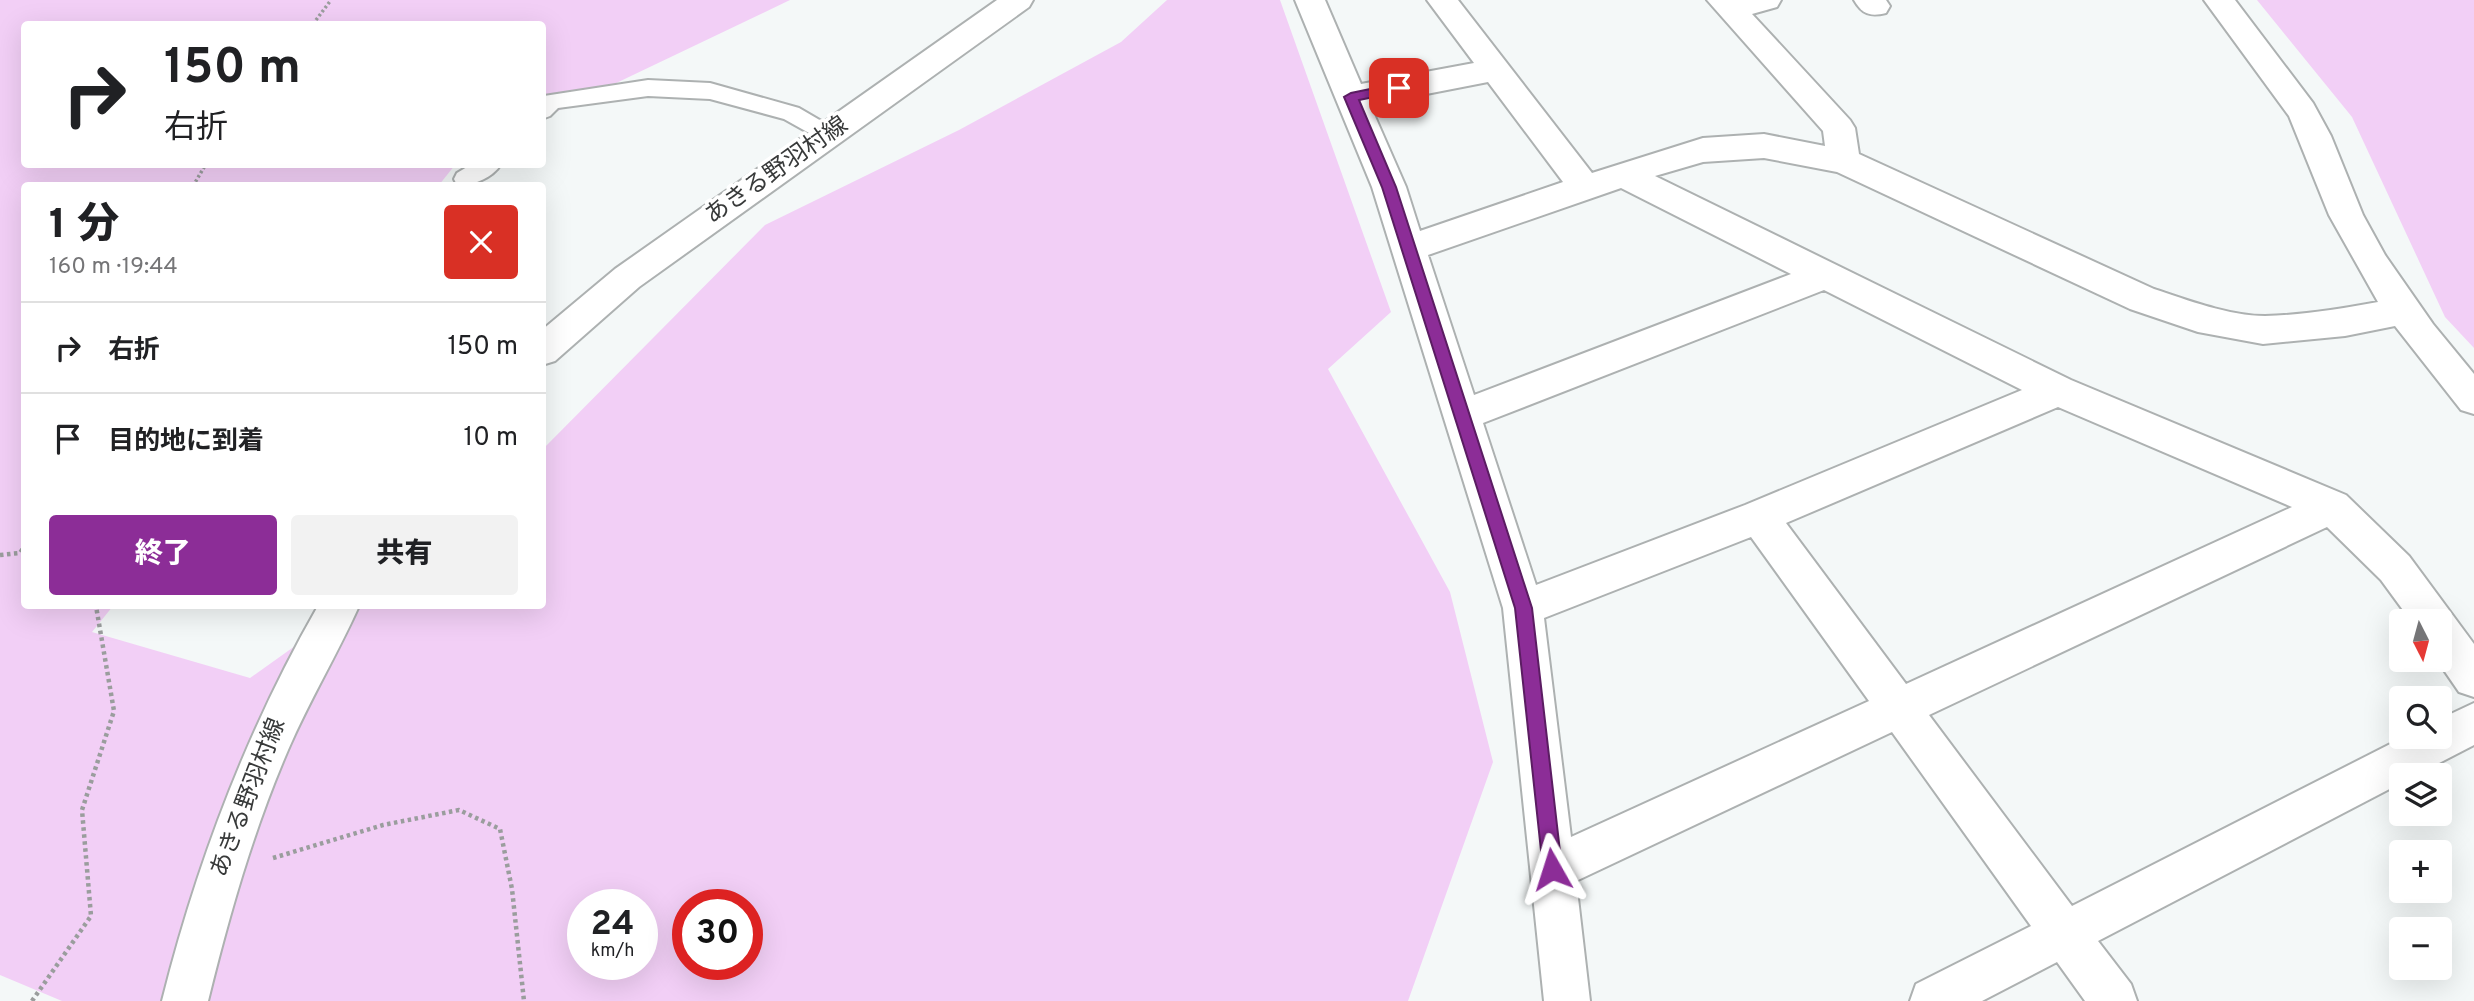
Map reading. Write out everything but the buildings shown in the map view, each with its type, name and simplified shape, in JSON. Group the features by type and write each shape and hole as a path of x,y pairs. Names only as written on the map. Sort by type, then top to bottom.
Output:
{"street":[{"name":"あきる野羽村線","path":"546,348 627,278 1018,0"},
{"path":"1310,0 1389,187 1523,608 1567,1001"},
{"path":"1442,0 1586,188"},
{"path":"1726,5 1766,0"},
{"path":"2219,0 2302,111 2318,143 2346,216 2403,311 2435,355 2474,399"},
{"path":"1726,5 1839,128 1844,162"},
{"path":"1351,97 1495,70"},
{"path":"1408,248 1678,156 1703,150 1764,146 1844,162 2142,299 2199,318 2263,330 2345,322 2403,311"},
{"path":"1623,175 2059,391 2332,507 2395,568 2425,609"},
{"path":"1461,416 1826,275"},
{"path":"1523,608 1759,517 2059,391"},
{"path":"1552,869 2332,507"},
{"path":"1759,517 2113,1001"},
{"name":"あきる野羽村線","path":"186,1001 219,874 263,754 300,675 336,609"},
{"path":"2452,647 2474,678"},
{"path":"1933,1001 2474,723"}],"lane":[{"path":"546,107 551,101 648,88 710,91 791,113 827,135"},
{"path":"465,179 483,168"}],"path":[{"path":"315,21 331,0"},
{"path":"0,555 21,552"},
{"path":"32,1001 91,916 82,810 114,711 97,609"},
{"path":"219,874 383,825 459,810 500,829 512,889 524,1001"}],"shaded area":[{"path":"0,0 790,0 546,117 546,21 21,21 21,168 453,168 441,182 21,182 21,609 111,609 92,632 250,678 347,609 546,609 546,446 765,225 959,130 1121,42 1167,0 1280,0 1391,312 1328,369 1450,592 1493,762 1408,1001 62,1001 0,975"},
{"path":"2257,0 2474,0 2474,348 2445,317 2352,117"}],"route":[{"path":"1399,88 1351,97 1389,187 1523,608 1552,869"}]}
